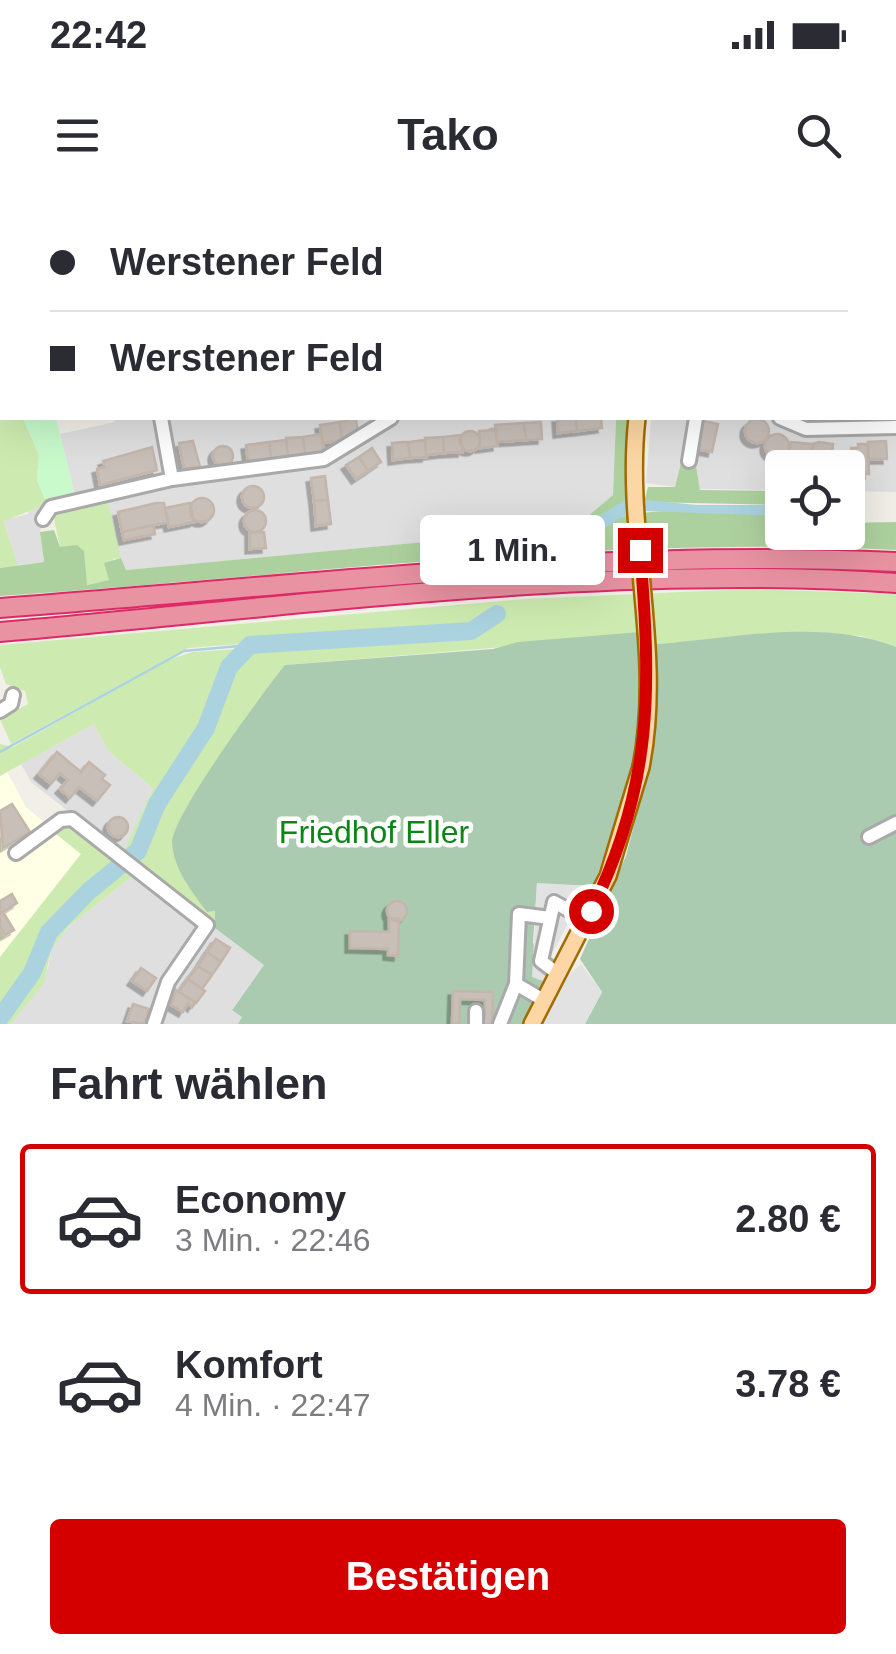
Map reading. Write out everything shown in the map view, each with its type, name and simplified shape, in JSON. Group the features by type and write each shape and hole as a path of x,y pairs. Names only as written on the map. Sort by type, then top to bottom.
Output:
{"highway":[{"path":"0,608 585,562 750,558 896,562"},
{"path":"0,632 546,587 757,579 896,583"}],"main road":[{"path":"532,1024 586,920 625,832 640,766 649,676 634,477 637,420"}],"street":[{"path":"160,420 172,479"},
{"path":"43,519 51,507 172,479 324,460 388,420"},
{"path":"689,461 696,420"},
{"path":"785,420 806,428 896,427"},
{"path":"0,712 11,704 13,695"},
{"path":"16,853 62,820 72,819 207,925 168,982 154,1024"},
{"path":"869,837 896,823"},
{"path":"558,974 541,961 554,902 586,920"},
{"path":"500,1024 516,984 520,914 550,918"},
{"path":"516,984 544,1001"}],"shaded area":[{"path":"616,420 613,495 574,528 125,570 112,534 111,517 50,506 40,532 44,562 17,565 4,520 28,514 29,508 75,496 60,434 115,422"},
{"path":"651,420 896,420 896,492 865,491 865,450 765,450 765,490 699,489 682,460 675,487 646,483"},
{"path":"94,724 109,752 153,788 123,854 31,782 21,764"},
{"path":"7,772 26,807 81,854 0,957 0,776"},
{"path":"135,874 203,926 215,928 264,965 232,1009 242,1017 238,1024 11,1024 48,968 51,950 68,927"},
{"path":"537,883 594,886 580,918 573,914 546,965 551,970 545,982 532,977"},
{"path":"581,964 602,992 585,1024 541,1024 570,974"}],"green space":[{"path":"0,420 24,420 39,455 37,480 47,504 4,521 18,567 0,568"},
{"path":"24,420 56,420 75,496 47,504 37,480 39,455"},
{"path":"616,420 630,420 628,498 622,517 677,511 765,514 765,547 448,560 0,596 0,568 44,562 40,532 54,530 60,547 77,545 84,551 87,585 109,580 104,563 121,558 126,570 574,528 613,495"},
{"path":"682,459 695,461 700,490 765,491 765,505 644,502 648,487 675,487"},
{"path":"107,497 121,558 113,559 110,580 86,585 60,547 53,514 55,509"},
{"path":"896,522 896,550 865,549 865,523"},
{"path":"749,589 896,594 896,647 861,636 816,632 657,644 515,646 285,665 239,727 172,845 186,883 207,912 215,911 215,928 122,855 153,788 109,752 94,724 0,776 0,744 13,747 168,660 193,652 467,634 500,615 476,626 188,648 11,744 0,719 28,704 25,691 6,684 0,667 0,645 525,599"},
{"name":"Friedhof Eller","path":"640,632 657,644 808,632 868,638 896,647 896,1024 585,1024 602,992 580,959 626,856 649,768 632,766 594,886 537,884 533,942 545,982 522,1024 238,1024 242,1017 232,1010 264,965 215,928 215,911 207,912 190,888 176,862 172,843 202,782 285,665 493,649 518,642"},
{"path":"69,824 135,874 68,927 51,950 44,983 11,1024 0,1024 0,957 81,854 56,834"}],"water":[{"path":"628,498 696,505 765,505 765,515 645,511 622,517 605,528 596,518"}],"building":[{"path":"356,420 358,434 342,440 340,422"},
{"path":"557,420 576,420 577,431 558,433"},
{"path":"576,420 601,420 602,428 577,431"},
{"path":"752,420 762,420 768,426 768,436 762,442 752,442 746,436 746,426"},
{"path":"703,421 718,424 712,452 698,449"},
{"path":"340,422 342,440 323,443 320,425"},
{"path":"541,422 542,439 526,440 524,423"},
{"path":"524,423 526,440 497,442 495,425"},
{"path":"496,430 497,446 480,448 479,431"},
{"path":"466,431 474,431 480,441 474,451 466,451 460,445 460,437"},
{"path":"321,434 324,452 305,454 303,437"},
{"path":"461,435 462,452 444,453 443,437"},
{"path":"772,435 782,435 788,441 788,450 766,450 766,441"},
{"path":"303,437 305,454 288,456 286,438"},
{"path":"443,437 444,453 426,455 425,438"},
{"path":"286,440 288,456 271,458 269,442"},
{"path":"425,440 426,457 410,458 408,442"},
{"path":"193,441 200,467 184,469 179,443"},
{"path":"886,441 887,459 868,459 868,442"},
{"path":"269,442 271,458 248,461 246,445"},
{"path":"408,442 410,458 393,460 392,443"},
{"path":"791,442 813,444 812,450 788,450"},
{"path":"813,444 833,444 832,450 812,450"},
{"path":"858,444 868,444 869,474 865,474 865,450 851,450 858,448"},
{"path":"223,446 233,456 223,466 213,456"},
{"path":"152,447 157,470 100,485 97,469 105,467 103,461"},
{"path":"372,448 381,462 368,471 359,457"},
{"path":"359,457 368,471 356,479 346,465"},
{"path":"325,476 328,500 314,501 311,478"},
{"path":"253,486 261,489 261,505 253,508 245,505 242,497 245,489"},
{"path":"202,498 214,510 202,522 190,510"},
{"path":"328,500 331,524 316,526 314,501"},
{"path":"164,503 168,522 122,532 118,512"},
{"path":"190,503 194,522 169,527 165,508"},
{"path":"255,510 263,513 263,529 255,532 247,529 244,521 247,513"},
{"path":"153,525 155,534 124,540 122,532"},
{"path":"264,532 266,548 250,549 250,533"},
{"path":"57,752 81,772 89,762 105,775 102,779 110,785 97,801 79,787 70,798 60,789 68,780 60,773 51,784 39,774"},
{"path":"12,804 30,832 3,848 0,811"},
{"path":"114,817 122,817 128,827 122,837 114,837 108,831 108,823"},
{"path":"12,894 17,903 3,912 14,930 5,935 0,926 0,901"},
{"path":"397,901 407,911 397,921 387,911"},
{"path":"389,918 399,919 398,956 388,955 388,949 350,948 350,931 389,932"},
{"path":"216,939 230,948 221,962 207,952"},
{"path":"207,952 221,962 212,975 198,966"},
{"path":"198,966 212,975 202,989 188,979"},
{"path":"141,968 156,978 147,991 132,981"},
{"path":"188,979 205,991 196,1003 179,992"},
{"path":"176,990 195,1002 192,1007 188,1003 183,1012 171,1005"},
{"path":"453,991 493,992 492,1024 480,1024 485,1019 485,1000 460,999 459,1024 452,1024"},
{"path":"133,1004 149,1009 144,1024 127,1021"}],"waterway":[{"path":"0,1018 32,973 49,932 89,891 138,851 157,804 206,728 229,667 250,645 471,631 497,614"},
{"path":"0,752 184,651 250,645"}],"route":[{"path":"591,911 625,832 646,731 649,660 640,550"}]}
